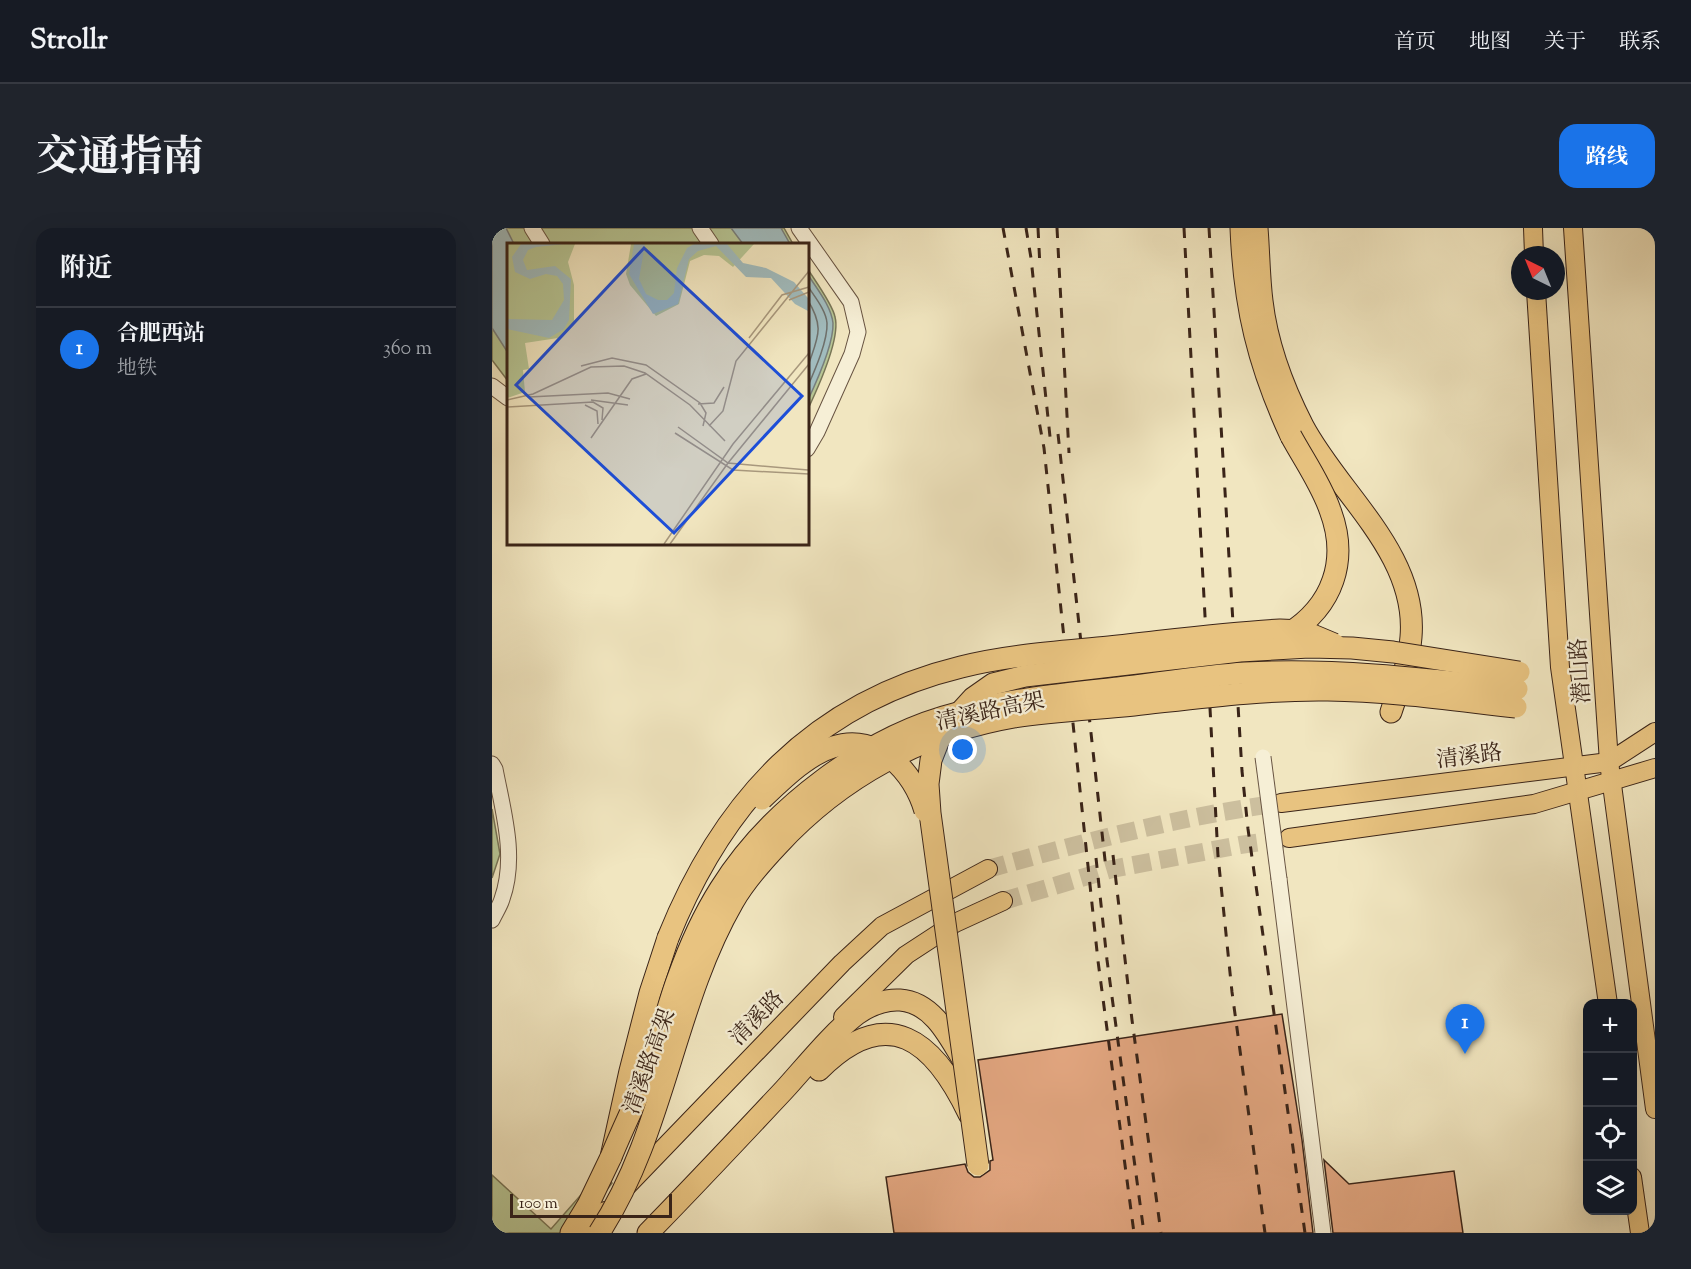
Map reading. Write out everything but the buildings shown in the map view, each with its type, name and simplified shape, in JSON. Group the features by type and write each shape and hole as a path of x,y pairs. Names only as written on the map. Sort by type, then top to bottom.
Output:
{"highway":[{"path":"611,1157 650,993 684,899 705,860 744,802 768,775 802,744 868,701 926,677 961,667 1024,656 1280,630 1303,631 1341,647 1355,661 1383,710 1406,668 1411,636 1406,590 1391,552 1326,464 1303,426 1287,392 1267,331 1262,300 1251,260 1239,228"},
{"path":"1240,651 1289,633 1319,608 1333,579 1338,542 1330,508 1291,436 1263,368 1248,307 1251,260 1259,228"},
{"path":"705,860 752,809 816,755 834,746 853,744 871,746 899,763 924,806 934,845 972,1120 978,1165 928,784 932,760 942,732 973,698 993,684 1025,675 1240,651 1352,648 1404,653 1517,689"},
{"name":"清溪路高架","path":"572,1233 611,1157 646,1076 678,976 697,932 721,888 742,859 784,812 822,780 875,746 906,731 955,713 1011,701 1245,673 1327,672 1389,675 1517,689"},
{"name":"清溪路高架","path":"599,1233 611,1215 633,1167 665,1083 695,982 712,940 734,899 757,867 797,824 825,799 864,773 924,743 963,729 1014,717 1247,693 1325,690 1387,693 1517,689"},
{"path":"648,1233 824,1046 855,1015 870,1005 900,1000 915,1003 929,1012 947,1032 963,1060"},
{"path":"710,1169 785,1105 833,1056 847,1046 876,1036 905,1037 928,1052 946,1073 972,1120"}],"main road":[{"path":"1533,228 1534,246"},
{"name":"潜山路","path":"1575,229 1609,762 1655,1109"},
{"name":"潜山路","path":"1537,300 1560,667 1607,999"},
{"name":"清溪路","path":"1281,802 1609,762 1655,732"},
{"path":"1289,838 1534,804 1655,768"},
{"name":"清溪路","path":"586,1233 621,1191 720,1088 842,963 882,926 988,869"},
{"path":"641,1233 831,1028 906,955 955,923 1003,901"},
{"path":"1637,1208 1641,1233"}],"street":[{"path":"532,228 541,243"},
{"path":"700,228 710,243"},
{"path":"799,228 850,302 858,333 852,354 808,447"},
{"path":"492,386 507,397"},
{"path":"1263,757 1323,1233"},
{"path":"492,764 506,822 509,865 502,899 492,920"}],"green space":[{"path":"492,228 784,228 792,243 507,243 507,380 492,360"},
{"path":"808,270 831,306 836,326 827,364 808,409"},
{"path":"492,809 500,854 492,878"},
{"path":"601,1172 612,1183 574,1233 492,1233 492,1175 551,1229"}],"water":[{"path":"492,228 506,228 514,243 507,243 507,351 492,328"},
{"path":"731,228 781,228 789,243 742,243"},
{"path":"808,275 826,303 833,323 831,342 808,400"}],"tunnel":[{"path":"988,869 1170,822 1281,803"},
{"path":"1003,901 1112,869 1289,838"}],"railway":[{"path":"1003,228 1044,448 1098,961 1134,1233"},
{"path":"1026,228 1051,446"},
{"path":"1038,228 1040,267"},
{"path":"1057,228 1069,453"},
{"path":"1184,228 1218,856 1232,992 1265,1233"},
{"path":"1209,228 1242,771 1248,829 1305,1233"},
{"path":"1058,434 1106,869"},
{"path":"1113,855 1132,1020 1161,1233"},
{"path":"1096,858 1107,960 1144,1233"}],"place":[{"name":"合肥西站","path":"1465,1054"}]}
